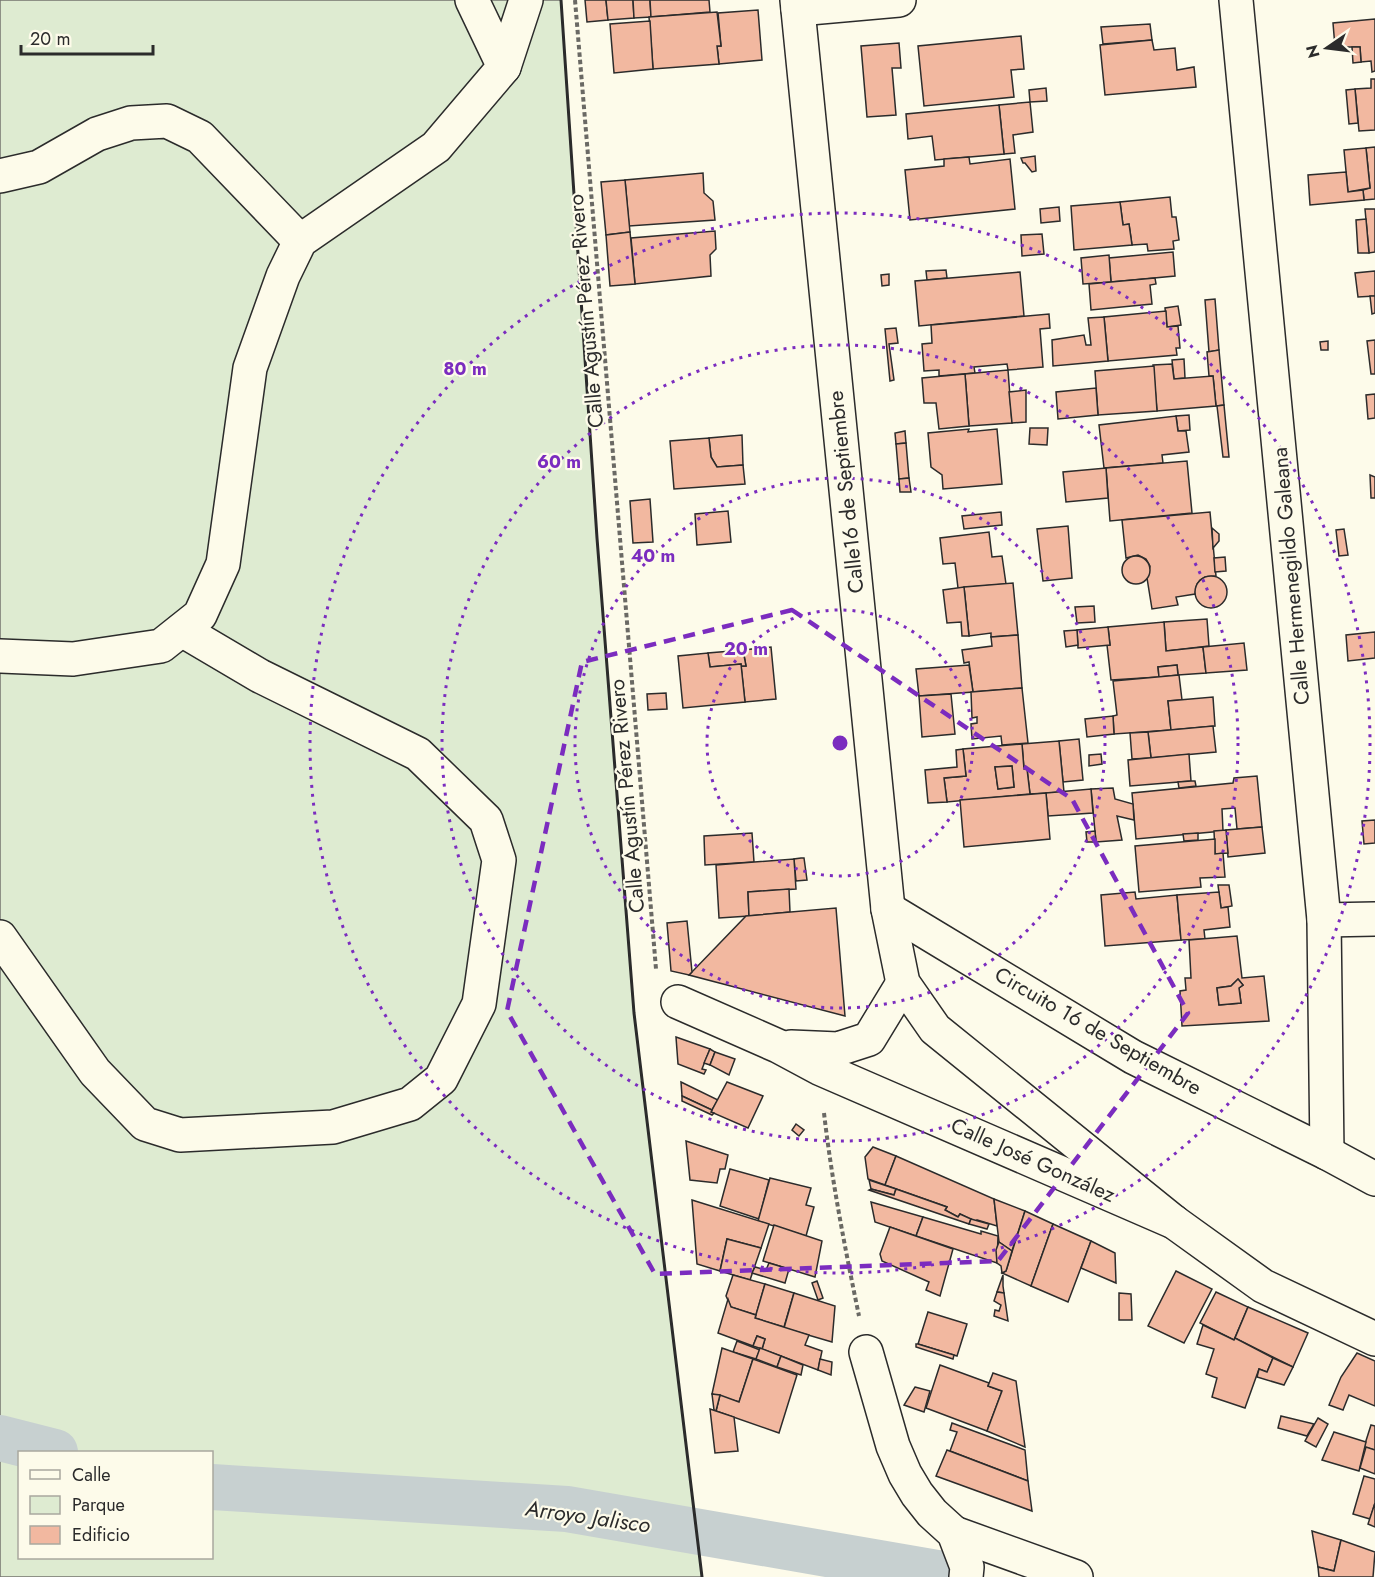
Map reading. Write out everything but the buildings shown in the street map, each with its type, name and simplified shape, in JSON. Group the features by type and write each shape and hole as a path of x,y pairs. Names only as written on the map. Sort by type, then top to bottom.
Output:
{"street":[{"path":"472,0 504,67"},
{"path":"0,656 73,659 161,646 201,615 223,564 250,368 283,276 300,241 436,147 504,67 526,0"},
{"path":"798,5 899,0"},
{"name":"Calle Hermenegildo Galeana","path":"1236,0 1324,920 1327,1153"},
{"name":"Calle16 de Septiembre","path":"798,5 888,909 903,983"},
{"path":"0,176 39,167 97,134 131,123 167,121 200,138 300,241"},
{"path":"0,938 95,1072 145,1124 180,1135 333,1127 410,1104 441,1078 479,1004 499,860 486,820 418,754 260,676 182,630"},
{"name":"Circuito 16 de Septiembre","path":"888,909 1133,1057 1375,1179"},
{"path":"1324,920 1375,919"},
{"path":"778,1046 838,1049 869,1039 903,983 935,1029 1174,1222"},
{"name":"Calle José González","path":"668,991 819,1068 1174,1222 1263,1286 1375,1339"},
{"path":"866,1353 893,1446 905,1474 932,1513 954,1533 1076,1577"},
{"path":"954,1533 966,1572"}],"path":[{"name":"Calle Agustín Pérez Rivero","path":"575,0 668,991"},
{"path":"819,1068 831,1175 866,1353"}],"highlighted area":[{"path":"792,610 1072,799 1188,1013 998,1261 655,1274 507,1011 582,662"}],"green space":[{"path":"0,0 561,0 597,538 634,1013 702,1577 0,1577"}],"waterway":[{"name":"Arroyo Jalisco","path":"0,1438 51,1451"},
{"name":"Arroyo Jalisco","path":"213,1487 567,1509 960,1577"}],"wall":[{"path":"561,0 597,538 634,1013 702,1577"}]}
